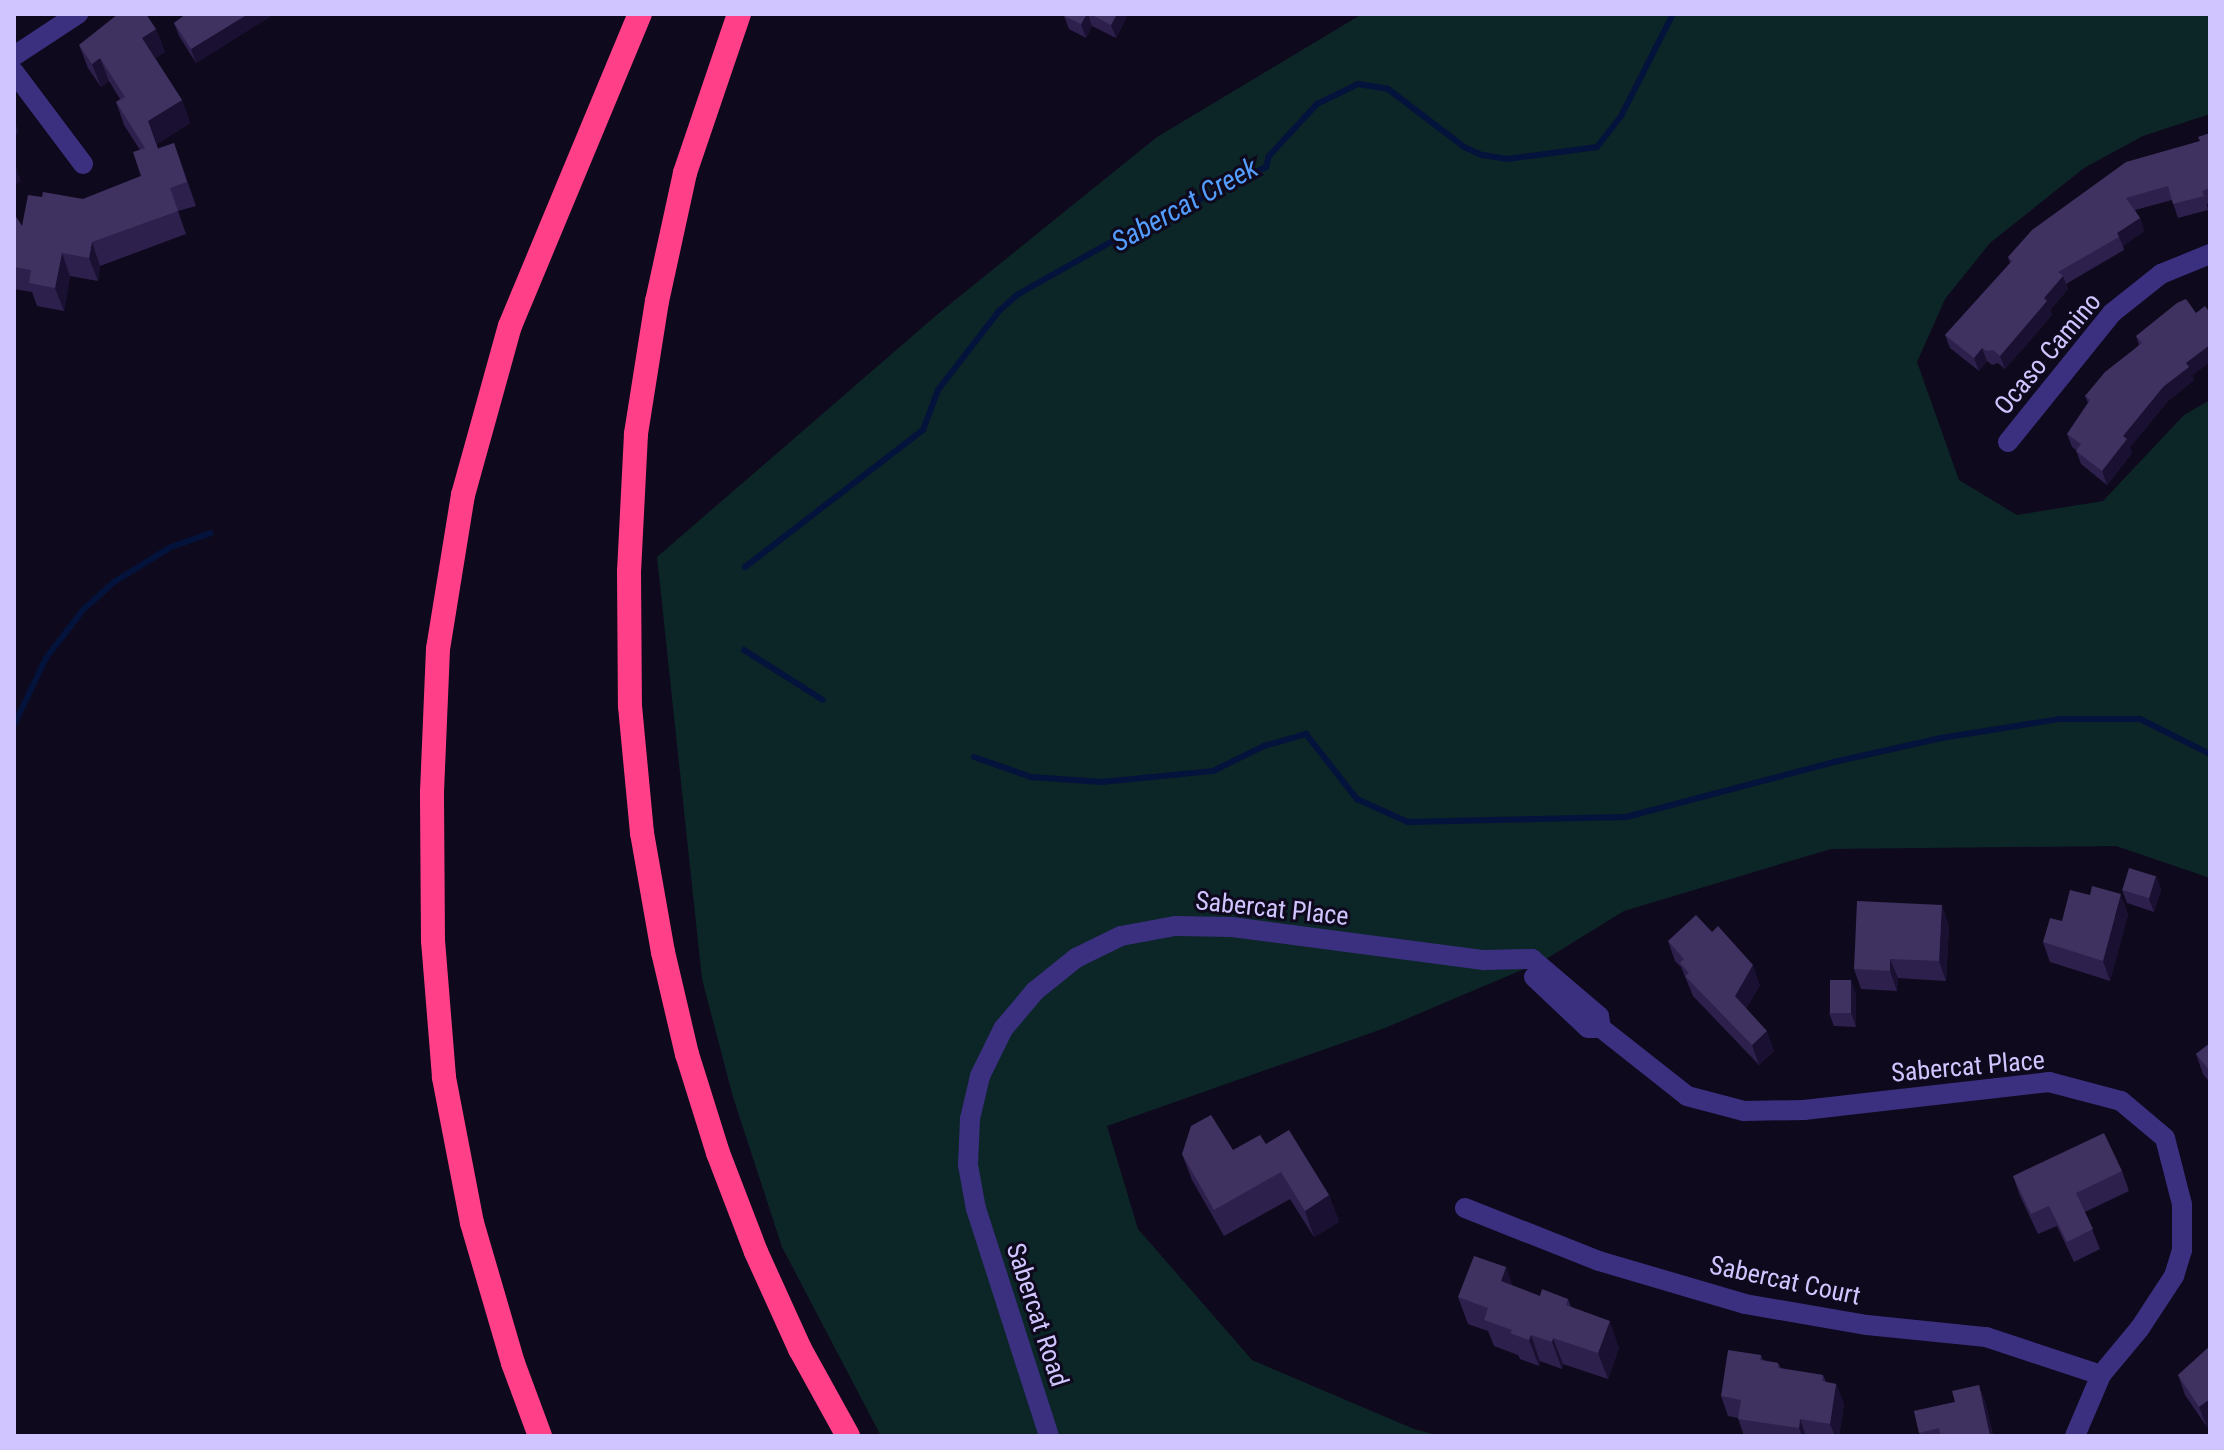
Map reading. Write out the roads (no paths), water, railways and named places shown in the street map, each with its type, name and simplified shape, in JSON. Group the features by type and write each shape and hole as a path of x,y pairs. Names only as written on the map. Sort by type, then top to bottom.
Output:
{"highway":[{"path":"540,1436 513,1363 472,1223 444,1077 433,941 432,792 438,649 463,495 510,326 571,172 640,14"},
{"path":"739,14 685,173 657,301 636,434 629,571 630,706 642,833 663,952 687,1054 718,1153 756,1252 800,1349 848,1436"}],"street":[{"path":"14,56 78,14"},
{"path":"14,72 83,164"},
{"name":"Ocaso Camino","path":"2008,442 2112,313 2161,274 2210,254"},
{"name":"Sabercat Place","path":"976,1209 968,1165 970,1119 980,1076 1003,1029 1035,991 1076,958 1121,936 1175,926 1232,927 1484,960 1525,960 1588,1028 1601,1028 1687,1096 1744,1111 1804,1110 2049,1082 2121,1101 2165,1138 2182,1204 2182,1250 2174,1276 2101,1375 2075,1436"},
{"name":"Sabercat Court","path":"1465,1208 1599,1261 1745,1304 1867,1325 1986,1337 2101,1375"},
{"name":"Sabercat Road","path":"976,1209 1049,1436"}],"waterway":[{"name":"Sabercat Creek","path":"745,567 923,430 938,390 999,311 1017,295 1109,243 1266,167 1269,156 1317,104 1358,84 1388,89 1464,147 1482,155 1507,159 1597,147 1621,116 1673,14"},
{"name":"Sabercat Creek","path":"14,725 46,658 83,610 114,582 171,547 211,533"},
{"path":"744,650 823,700"},
{"path":"974,757 1031,777 1102,782 1213,771 1264,746 1306,734 1357,799 1408,822 1626,817 1834,762 1941,738 2060,719 2140,719 2210,754"}]}
